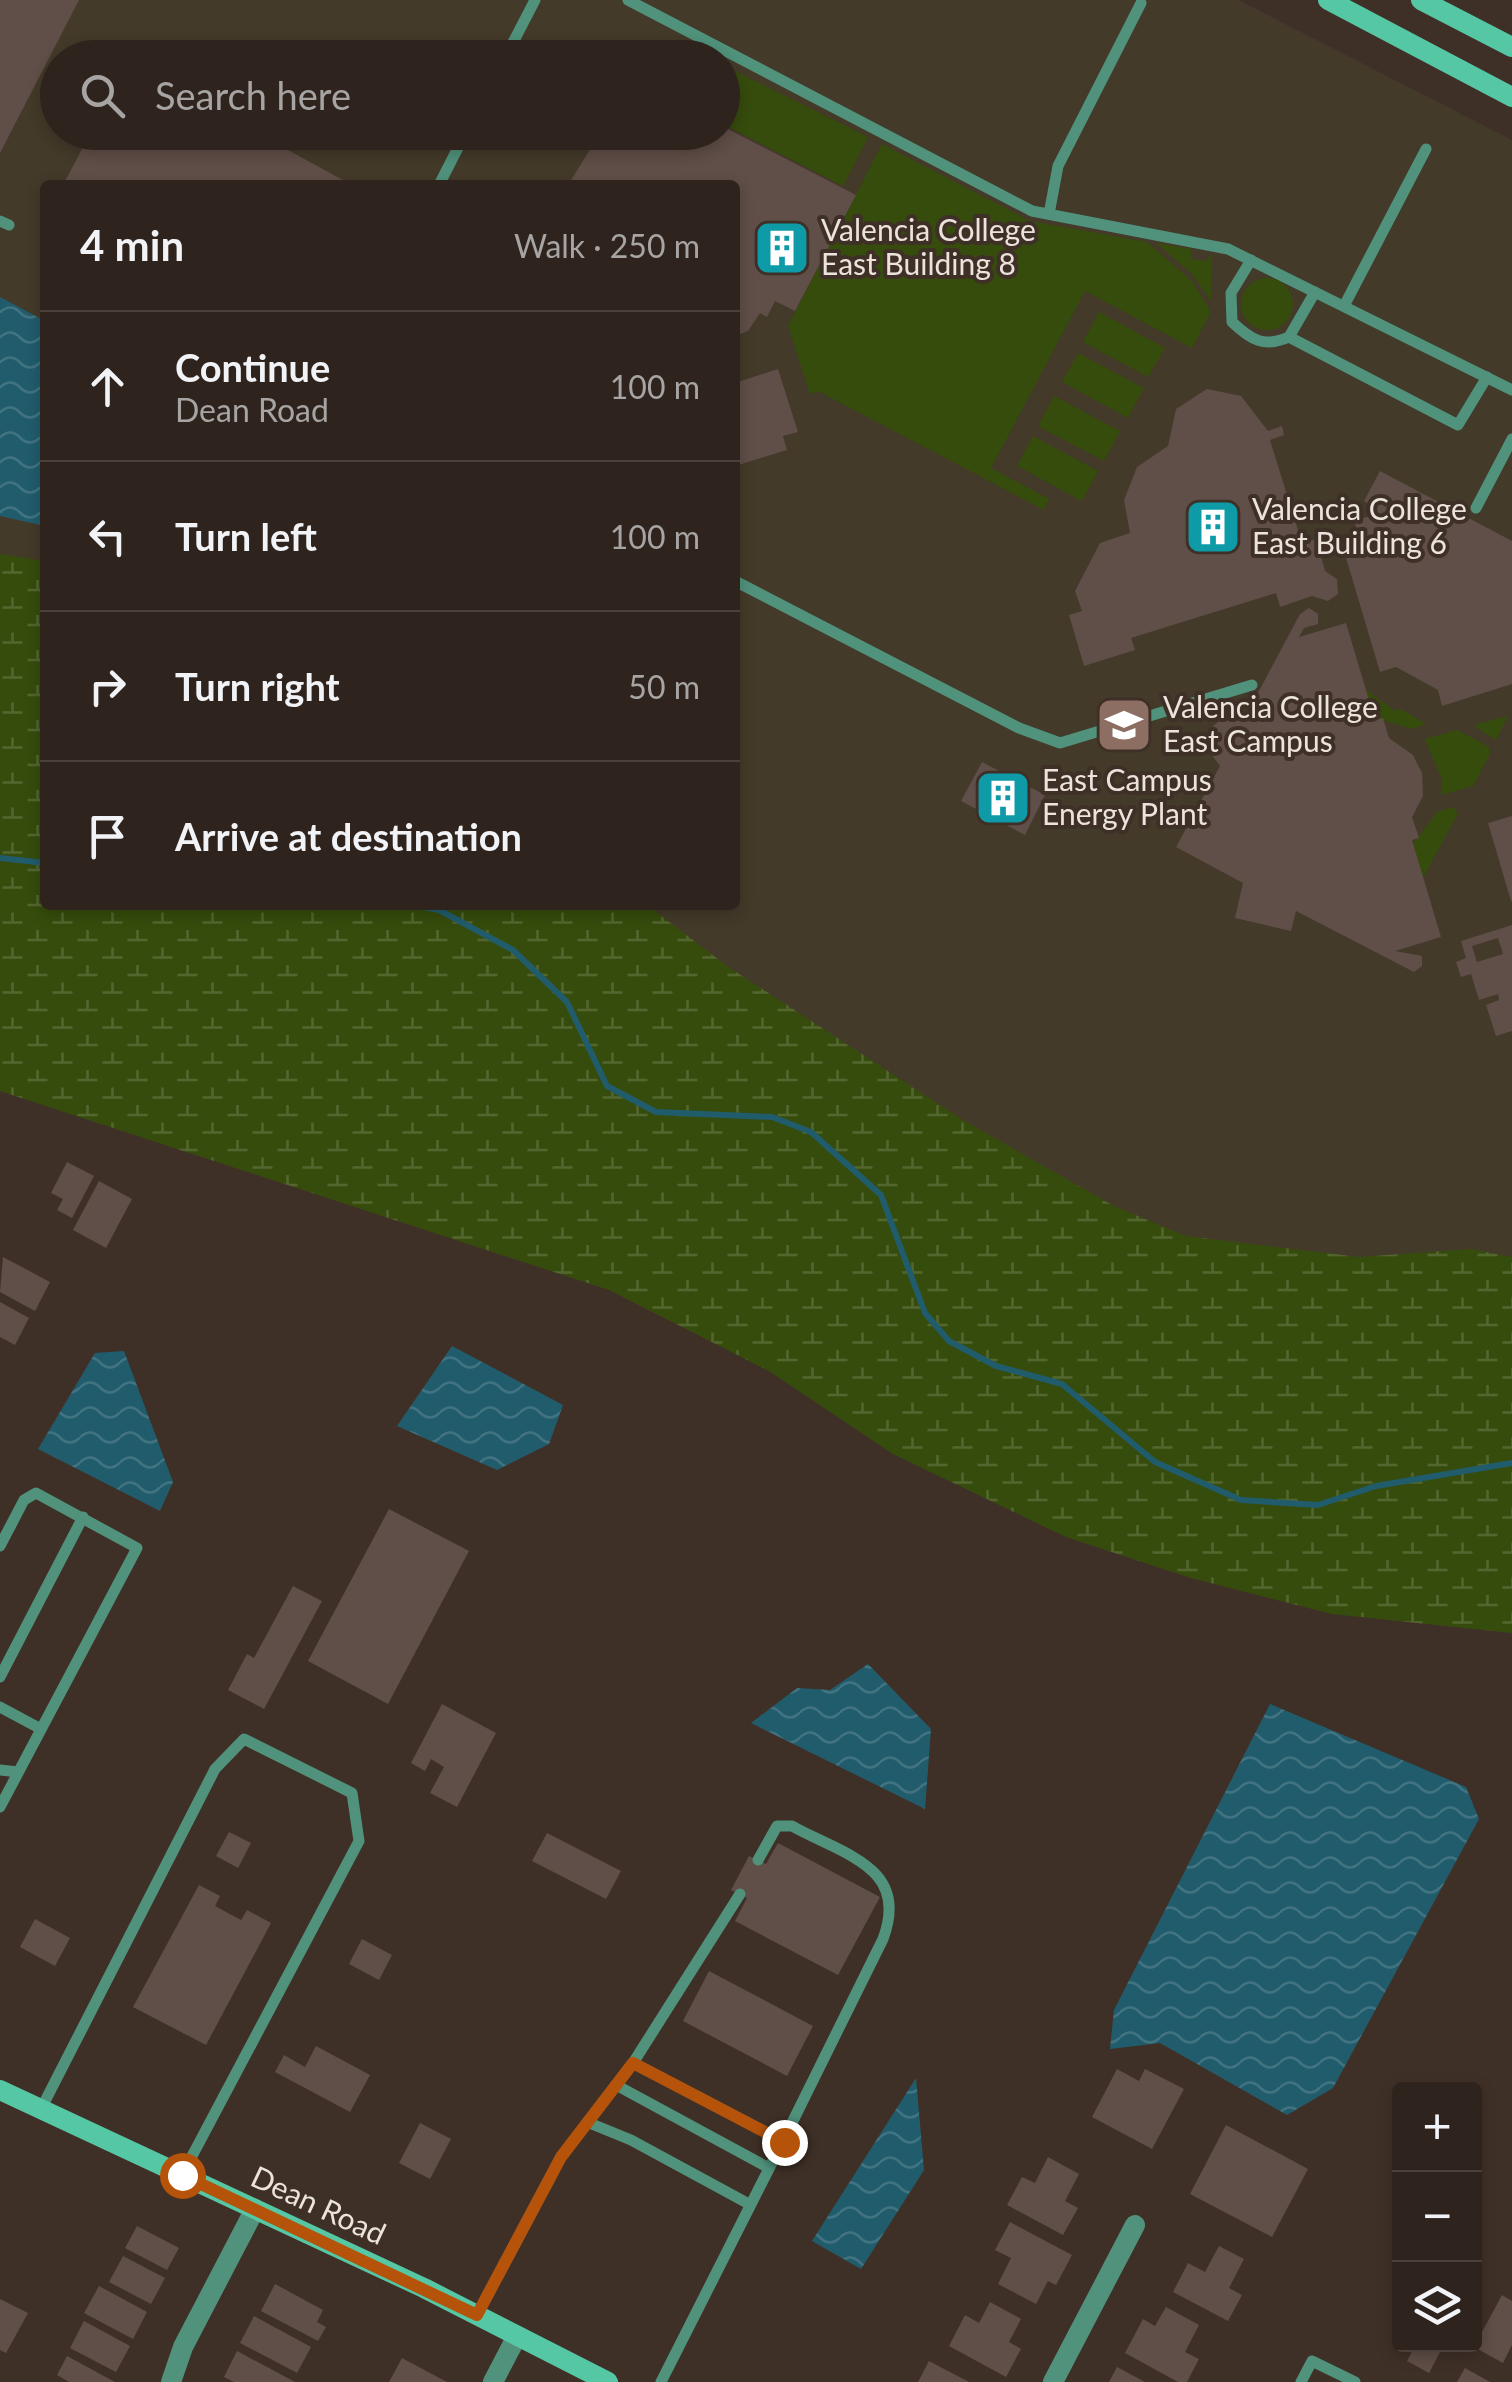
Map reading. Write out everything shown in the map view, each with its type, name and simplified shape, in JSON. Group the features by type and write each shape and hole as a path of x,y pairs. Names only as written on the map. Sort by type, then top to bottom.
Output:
{"main road":[{"path":"1328,0 1512,98"},
{"path":"1421,0 1512,47"},
{"name":"Dean Road","path":"0,2090 477,2315 608,2382"}],"street":[{"path":"171,2382 184,2347 255,2209"},
{"path":"1053,2382 1135,2224"},
{"path":"493,2382 517,2336"}],"lane":[{"path":"514,40 535,0"},
{"path":"628,0 705,40"},
{"path":"1049,214 1058,166 1142,3"},
{"path":"740,58 1032,211 1228,249 1512,390"},
{"path":"1344,306 1426,149"},
{"path":"442,180 457,150"},
{"path":"1251,260 1232,293 1232,322 1251,339 1272,344 1289,336 1315,292"},
{"path":"1289,336 1458,425 1486,377"},
{"path":"1476,508 1512,439"},
{"path":"740,584 1020,728 1060,742 1252,685"},
{"path":"0,1546 24,1500 36,1494 137,1548 0,1807"},
{"path":"0,1677 83,1518"},
{"path":"0,1706 41,1728"},
{"path":"41,2109 215,1768 244,1739 352,1793 359,1841 182,2175"},
{"path":"0,1770 18,1772"},
{"path":"660,2382 883,1939 892,1903 879,1874 792,1826 777,1826 758,1860"},
{"path":"477,2315 561,2157 633,2063 740,1894"},
{"path":"633,2063 784,2142"},
{"path":"616,2084 769,2168"},
{"path":"587,2122 631,2140 749,2204"},
{"path":"1301,2382 1312,2361 1354,2382"}],"shaded area":[{"name":"Valencia College East Campus","path":"0,0 1238,0 1512,140 1512,1470 392,910 740,910 740,180 40,180 40,734 0,714"}],"green space":[{"path":"740,73 868,137 843,186 740,133"},
{"path":"882,144 1030,221 1147,242 1192,281 1211,312 1192,348 1085,291 991,468 1049,499 1044,510 818,391 810,394 788,326"},
{"path":"1156,243 1191,249 1191,259 1206,261 1212,252 1211,301 1190,272"},
{"path":"1267,278 1285,286 1293,304 1285,322 1267,330 1249,322 1241,304 1249,286"},
{"path":"1099,312 1165,348 1148,377 1083,342"},
{"path":"1078,353 1144,388 1128,418 1062,382"},
{"path":"1054,396 1120,431 1104,461 1038,426"},
{"path":"1033,436 1098,471 1082,501 1017,466"},
{"path":"0,554 40,560 40,910 654,910 727,966 963,1120 1114,1206 1186,1236 1359,1257 1471,1249 1512,1257 1512,1633 1332,1614 1191,1578 1066,1537 893,1454 769,1371 609,1290 0,1091"},
{"path":"1366,690 1395,711 1401,709 1426,724 1412,729 1375,718"},
{"path":"1508,716 1496,740 1475,727 1477,724"},
{"path":"1457,730 1489,747 1490,754 1473,786 1441,795 1442,780 1425,739"},
{"path":"1453,807 1458,813 1423,878 1413,844 1437,812"}],"water":[{"path":"0,297 40,318 40,525 0,516"},
{"path":"452,1346 563,1405 549,1444 497,1470 397,1426"},
{"path":"124,1351 173,1482 160,1511 38,1449 95,1353"},
{"path":"868,1664 931,1729 925,1809 751,1723 797,1688 830,1690"},
{"path":"1270,1704 1466,1787 1479,1819 1333,2088 1287,2115 1160,2043 1110,2049 1114,2010"},
{"path":"916,2078 924,2170 861,2269 812,2241"}],"building":[{"path":"0,0 79,0 58,40 40,40 40,76 0,153"},
{"name":"Valencia College East Building 8","path":"740,135 856,195 795,311 775,301 767,317 760,313 748,331 740,334 740,180 571,180 590,150 740,150"},
{"path":"81,150 288,150 343,180 66,180"},
{"path":"778,369 798,432 783,436 787,450 740,464 740,381"},
{"name":"Valencia College East Building 6","path":"1207,389 1241,396 1268,431 1282,426 1284,435 1270,440 1302,543 1316,539 1325,571 1337,579 1338,594 1328,601 1312,596 1280,607 1276,593 1131,638 1135,650 1084,666 1069,615 1082,611 1075,591 1100,543 1130,533 1124,500 1137,467 1168,446 1176,409"},
{"path":"1380,471 1512,541 1512,684 1442,706 1438,690 1396,667 1380,672 1344,551 1358,547 1355,520 1371,516 1375,507 1364,501"},
{"path":"1309,608 1318,614 1318,624 1304,628 1299,637 1346,623 1375,720 1383,718 1389,738 1413,755 1422,773 1423,796 1412,817 1419,838 1412,840 1441,937 1395,951 1422,956 1422,966 1414,972 1296,911 1291,931 1235,918 1243,883 1176,847 1220,766 1206,747 1208,731 1220,720 1243,721 1300,614"},
{"name":"East Campus Energy Plant","path":"982,762 1045,795 1025,835 961,801"},
{"path":"1512,816 1512,901 1511,901 1488,823"},
{"path":"1512,925 1512,1031 1496,1036 1486,1005 1499,1000 1498,994 1479,1000 1471,974 1461,977 1456,962 1466,958 1461,941","holes":["1498,938 1503,954 1477,962 1472,946"]},
{"path":"67,1162 94,1176 72,1218 57,1210 63,1199 51,1193"},
{"path":"99,1181 132,1199 106,1248 73,1230"},
{"path":"3,1257 50,1282 35,1311 0,1292"},
{"path":"0,1302 29,1318 15,1345 0,1337"},
{"path":"389,1509 469,1551 388,1704 308,1661"},
{"path":"293,1586 322,1601 264,1709 228,1690 247,1654 254,1658"},
{"path":"442,1704 496,1733 457,1807 430,1793 444,1767 431,1759 425,1771 411,1763"},
{"path":"229,1832 251,1843 238,1868 216,1856"},
{"path":"547,1833 621,1871 606,1899 532,1861"},
{"path":"778,1843 880,1897 838,1975 735,1921 747,1898 731,1890 749,1856 766,1864"},
{"path":"199,1885 220,1896 215,1906 241,1920 247,1910 271,1923 206,2045 133,2007"},
{"path":"35,1919 70,1938 55,1966 20,1947"},
{"path":"362,1939 392,1955 379,1980 349,1964"},
{"path":"709,1971 813,2026 787,2076 683,2021"},
{"path":"316,2046 370,2075 350,2112 275,2072 284,2055 305,2067"},
{"path":"1117,2069 1139,2081 1145,2069 1184,2089 1152,2149 1092,2117"},
{"path":"420,2123 451,2139 430,2179 399,2163"},
{"path":"1226,2125 1308,2169 1272,2237 1190,2194"},
{"path":"1048,2157 1079,2174 1065,2201 1078,2208 1063,2235 1007,2205 1022,2177 1035,2183"},
{"path":"1010,2222 1072,2255 1056,2285 1048,2281 1036,2304 998,2284 1011,2258 995,2250"},
{"path":"137,2226 179,2248 167,2270 125,2248"},
{"path":"1219,2246 1244,2259 1229,2288 1242,2295 1228,2321 1173,2292 1188,2263 1205,2272"},
{"path":"123,2256 165,2278 151,2304 109,2282"},
{"path":"275,2284 323,2310 317,2322 326,2327 318,2341 261,2311"},
{"path":"99,2286 147,2312 133,2339 84,2313"},
{"path":"1502,2295 1512,2301 1512,2345 1503,2363 1482,2351 1482,2332"},
{"path":"0,2299 28,2313 6,2353 0,2350"},
{"path":"990,2302 1021,2319 1009,2342 1021,2349 1006,2377 949,2346 965,2315 979,2323"},
{"path":"1166,2307 1199,2325 1185,2352 1199,2359 1187,2382 1178,2382 1125,2353 1143,2319 1155,2326"},
{"path":"254,2316 311,2347 297,2373 240,2343"},
{"path":"84,2321 130,2346 116,2372 70,2348"},
{"path":"237,2351 295,2382 234,2382 224,2377"},
{"path":"1412,2352 1440,2352 1429,2373 1407,2361"},
{"path":"67,2356 115,2382 69,2382 57,2375"},
{"path":"402,2358 447,2382 389,2382"},
{"path":"929,2361 969,2382 918,2382"},
{"path":"1117,2367 1145,2382 1109,2382"},
{"path":"1465,2368 1490,2382 1457,2382"}],"waterway":[{"path":"0,858 40,862"},
{"path":"439,910 513,950 567,1002 607,1086 656,1112 772,1117 811,1132 881,1195 925,1313 949,1341 996,1366 1062,1384 1155,1462 1241,1500 1318,1505 1376,1486 1512,1463"}],"place":[{"name":"Valencia College East Building 8","path":"782,248"},
{"name":"Valencia College East Building 6","path":"1213,527"},
{"name":"Valencia College East Campus","path":"1124,725"},
{"name":"East Campus Energy Plant","path":"1003,798"}],"route":[{"path":"182,2175 477,2315 561,2157 633,2063 784,2142"}]}
